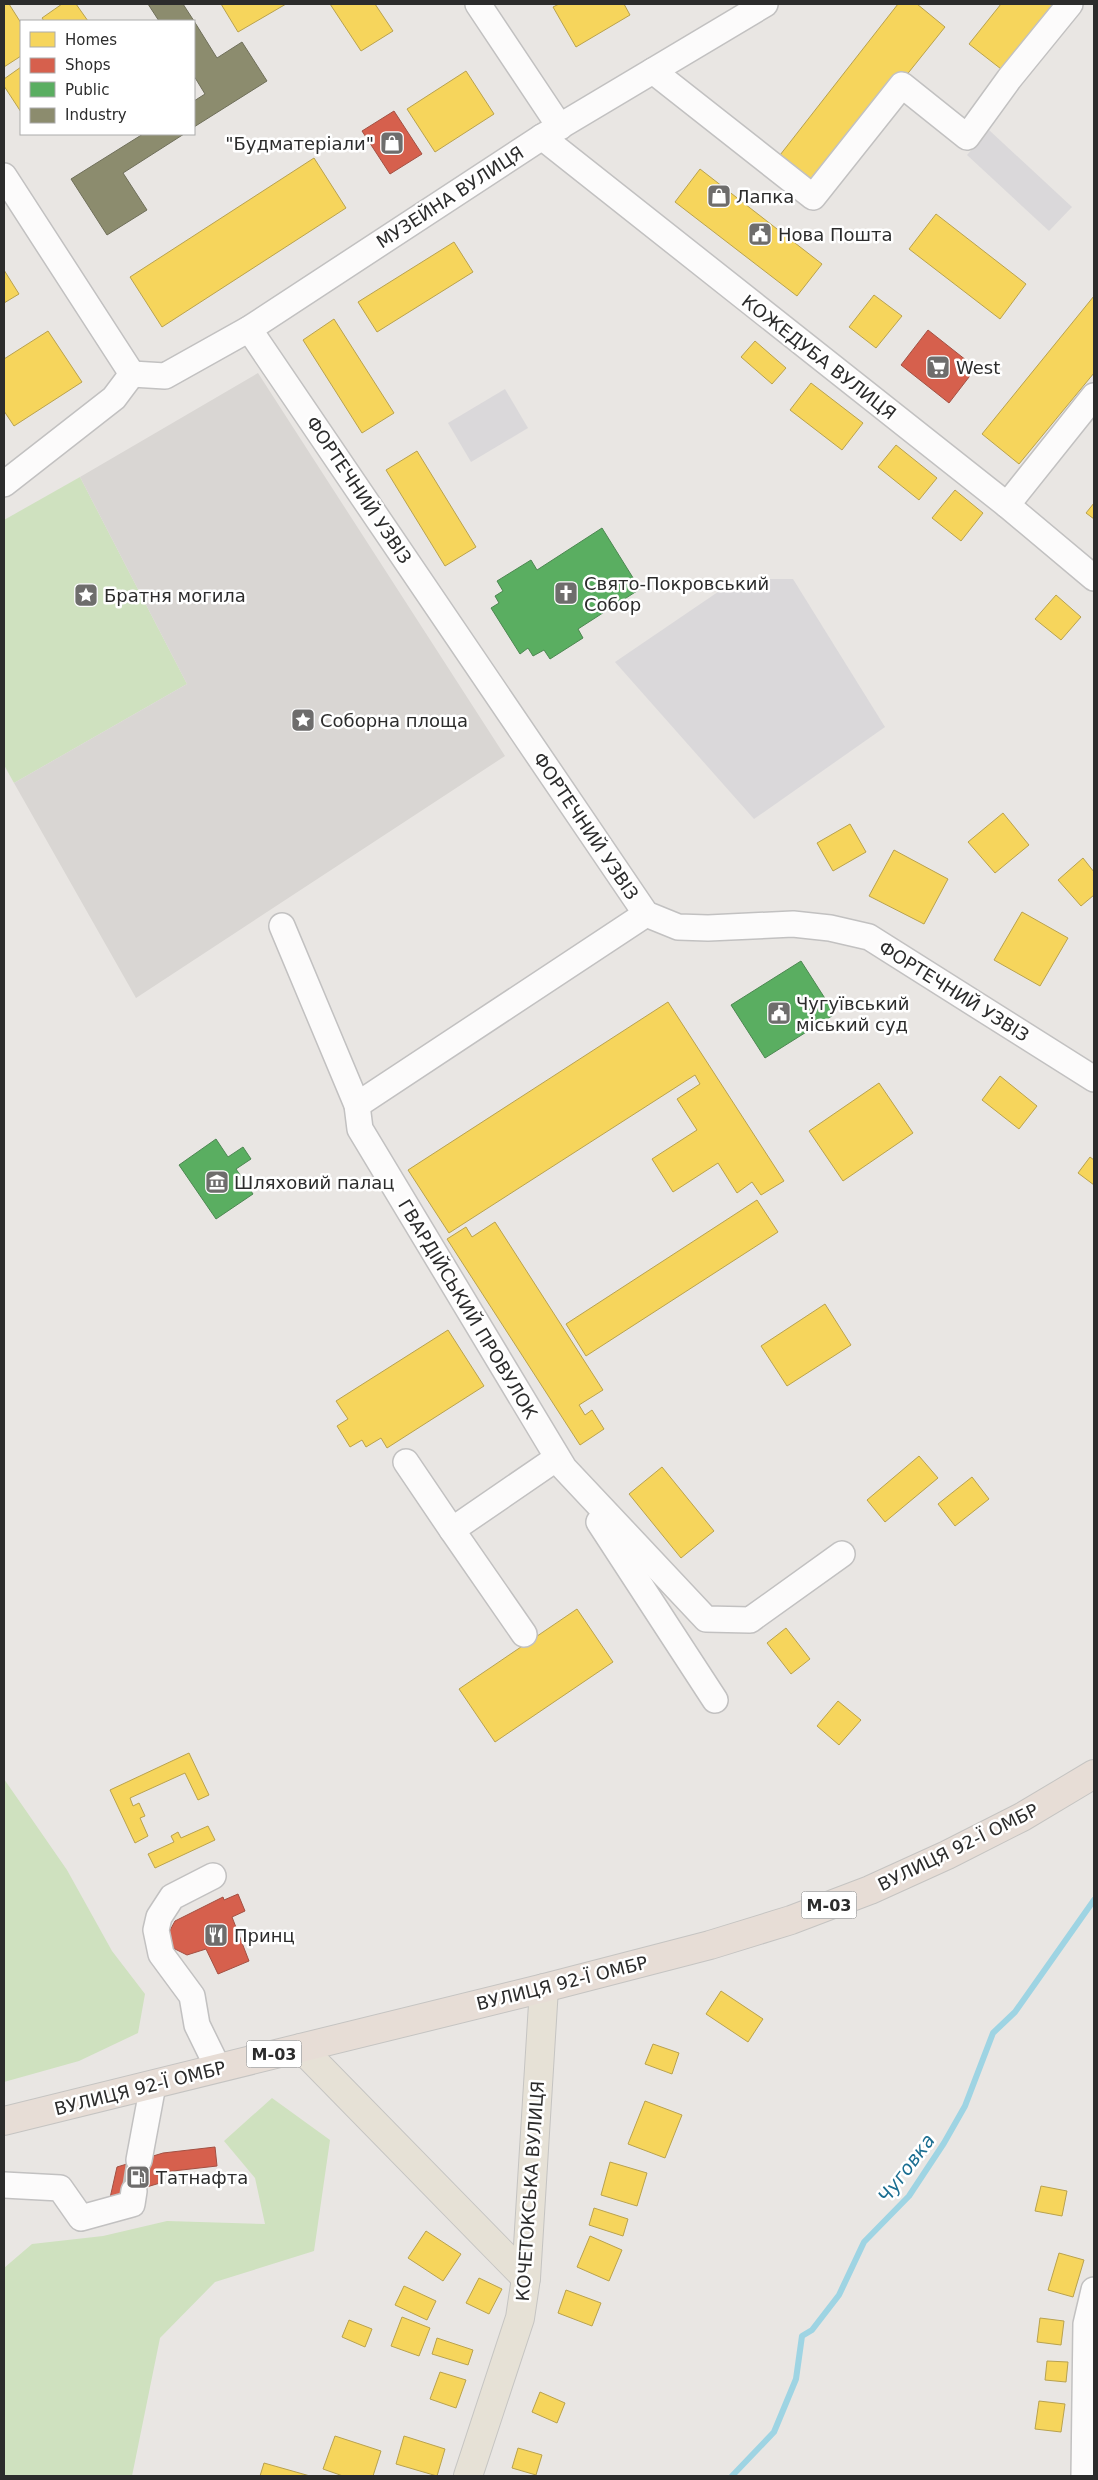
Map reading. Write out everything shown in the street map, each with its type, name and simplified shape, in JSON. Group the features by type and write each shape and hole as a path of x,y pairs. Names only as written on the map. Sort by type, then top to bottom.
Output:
{"highway":[{"name":"ВУЛИЦЯ 92-Ї ОМБР","path":"4,2120 544,1988 710,1945 791,1920 870,1890 972,1843 1022,1817 1094,1774"}],"main road":[{"name":"КОЧЕТОКСЬКА ВУЛИЦЯ","path":"468,2476 520,2318 526,2278 544,1988"},
{"path":"301,2048 526,2278"}],"street":[{"name":"КОЖЕДУБА ВУЛИЦЯ","path":"478,4 551,132 1094,578"},
{"name":"МУЗЕЙНА ВУЛИЦЯ","path":"132,374 165,376 249,329 551,132 765,4"},
{"path":"653,71 814,197 902,86 967,137 1009,79 1070,4"},
{"path":"4,176 132,374 114,398 4,484"},
{"name":"ФОРТЕЧНИЙ УЗВІЗ","path":"249,329 646,914 678,927 708,928 793,924 830,928 869,937 1094,1079"},
{"path":"1007,505 1094,396"},
{"path":"357,1105 646,914"},
{"name":"ГВАРДІЙСЬКИЙ ПРОВУЛОК","path":"282,926 357,1105 360,1129 560,1463 706,1619 750,1620 842,1554"},
{"path":"406,1462 524,1634"},
{"path":"452,1530 560,1463 715,1700"},
{"path":"213,1876 172,1897 159,1917 156,1930 161,1954 192,1996 197,2025 218,2068"},
{"path":"140,2160 153,2085"},
{"path":"4,2185 60,2188 81,2218 132,2204 134,2190"},
{"path":"1084,2476 1086,2324 1094,2290"}],"shaded area":[{"path":"989,130 1072,207 1049,231 967,155"},
{"name":"Соборна площа","path":"258,373 505,756 136,998 14,783 187,684 80,477"},
{"path":"505,389 528,428 471,462 448,423"},
{"path":"737,579 793,579 885,727 754,819 615,662"}],"green space":[{"path":"80,477 187,684 14,783 4,765 4,520"},
{"path":"4,1779 67,1870 112,1951 145,1994 138,2033 79,2061 4,2082"},
{"path":"272,2098 330,2140 314,2251 215,2282 160,2338 132,2476 4,2476 4,2268 32,2244 103,2236 167,2221 265,2224 255,2178 224,2141"}],"building: Homes":[{"path":"4,4 9,4 20,21 20,57 4,67"},
{"path":"62,4 76,4 87,20 43,20 42,18"},
{"path":"221,4 286,4 238,32"},
{"path":"330,4 375,4 393,31 361,51"},
{"path":"559,4 624,4 630,15 576,47 553,7"},
{"path":"898,4 917,4 945,27 813,192 773,164"},
{"path":"1001,4 1067,4 1010,76 969,44"},
{"path":"20,68 20,110 4,86 4,79"},
{"path":"466,71 494,114 435,152 407,109"},
{"path":"314,158 346,208 162,327 130,277"},
{"path":"700,169 822,264 797,296 675,202"},
{"path":"936,214 1026,284 1000,319 909,249"},
{"path":"454,242 473,272 377,332 358,302"},
{"path":"4,270 19,294 4,303"},
{"path":"874,295 902,316 876,348 849,327"},
{"path":"1094,296 1094,373 1019,464 982,434"},
{"path":"334,319 394,413 362,433 303,340"},
{"path":"48,331 82,382 14,426 4,411 4,359"},
{"path":"755,341 786,368 772,384 741,357"},
{"path":"811,383 863,423 842,450 790,410"},
{"path":"896,445 937,478 919,500 878,467"},
{"path":"417,451 476,547 445,566 386,470"},
{"path":"955,490 983,513 961,541 932,518"},
{"path":"1094,503 1094,519 1086,513"},
{"path":"1056,595 1081,617 1061,640 1035,619"},
{"path":"1003,813 1029,845 995,873 968,842"},
{"path":"850,824 866,852 833,871 817,843"},
{"path":"894,850 948,879 924,924 869,896"},
{"path":"1083,858 1094,872 1094,895 1081,906 1058,880"},
{"path":"1022,912 1068,938 1040,986 994,960"},
{"path":"668,1002 784,1181 761,1195 752,1182 737,1193 718,1163 673,1192 652,1159 697,1130 677,1099 700,1084 695,1075 449,1233 408,1170"},
{"path":"1000,1076 1037,1106 1019,1129 982,1100"},
{"path":"879,1083 913,1133 843,1181 809,1131"},
{"path":"1090,1157 1094,1160 1094,1185 1078,1173"},
{"path":"757,1200 778,1232 586,1356 566,1324"},
{"path":"495,1222 603,1390 579,1405 585,1415 592,1410 604,1429 580,1445 447,1239 466,1227 472,1237"},
{"path":"825,1304 851,1345 787,1386 761,1346"},
{"path":"448,1330 484,1386 387,1448 381,1438 366,1447 362,1440 350,1447 337,1426 348,1419 336,1401"},
{"path":"919,1456 938,1478 885,1522 867,1500"},
{"path":"662,1467 714,1531 681,1558 629,1494"},
{"path":"972,1477 989,1499 955,1526 938,1504"},
{"path":"577,1609 613,1662 495,1742 459,1689"},
{"path":"786,1628 810,1659 791,1674 767,1643"},
{"path":"838,1701 861,1720 839,1745 817,1726"},
{"path":"189,1753 209,1795 198,1800 185,1773 130,1798 133,1806 139,1803 145,1816 140,1818 148,1836 135,1843 110,1790"},
{"path":"208,1826 215,1840 155,1868 148,1854 174,1842 171,1836 178,1832 181,1838"},
{"path":"721,1991 763,2019 748,2042 706,2014"},
{"path":"653,2044 679,2053 672,2074 645,2064"},
{"path":"645,2101 682,2115 665,2158 628,2144"},
{"path":"610,2162 647,2173 637,2206 601,2195"},
{"path":"1041,2186 1067,2191 1062,2216 1035,2211"},
{"path":"594,2208 628,2219 623,2236 589,2225"},
{"path":"426,2231 461,2254 443,2281 408,2258"},
{"path":"590,2236 622,2250 609,2281 577,2267"},
{"path":"1059,2253 1084,2260 1073,2297 1048,2290"},
{"path":"479,2278 502,2289 489,2314 466,2303"},
{"path":"404,2286 436,2301 427,2320 395,2305"},
{"path":"566,2290 601,2303 592,2326 558,2313"},
{"path":"402,2317 430,2328 419,2356 391,2346"},
{"path":"1040,2318 1064,2321 1061,2345 1037,2342"},
{"path":"349,2320 372,2329 365,2347 342,2337"},
{"path":"437,2338 473,2350 468,2365 432,2354"},
{"path":"1047,2361 1068,2362 1066,2382 1045,2380"},
{"path":"440,2372 466,2380 456,2408 430,2399"},
{"path":"540,2392 565,2403 557,2423 532,2412"},
{"path":"1039,2401 1065,2404 1061,2432 1035,2429"},
{"path":"335,2436 381,2451 373,2476 343,2476 323,2469"},
{"path":"404,2436 445,2449 437,2476 396,2464"},
{"path":"518,2448 542,2455 536,2475 512,2468"},
{"path":"264,2463 310,2476 260,2476"}],"building: Shops":[{"name":"\"Будматеріали\"","path":"394,111 422,154 390,174 362,131"},
{"name":"West","path":"928,330 976,368 949,403 901,365"},
{"path":"238,1894 245,1911 232,1917 249,1961 218,1974 206,1949 187,1955 173,1948 169,1932 175,1921 223,1897 224,1900"},
{"name":"Татнафта","path":"215,2147 217,2166 164,2172 160,2183 110,2198 117,2167 163,2153"}],"building: Public":[{"name":"Свято-Покровський Собор","path":"602,528 640,589 578,629 583,638 550,659 544,650 533,656 528,648 520,654 491,608 499,603 495,596 503,591 497,581 531,560 537,570"},
{"path":"801,961 835,1014 765,1058 731,1005"},
{"name":"Шляховий палац","path":"216,1139 228,1157 243,1147 251,1159 236,1169 253,1194 216,1219 179,1165"}],"building: Industry":[{"path":"148,4 183,4 193,20 158,20"},
{"path":"195,23 217,58 242,42 267,81 195,126 195,100 205,94 195,78"},
{"path":"141,135 182,135 123,173 147,210 107,235 71,179"}],"waterway":[{"name":"Чуговка","path":"732,2476 774,2432 796,2379 802,2336 812,2330 839,2295 864,2242 909,2196 944,2143 965,2106 993,2033 1015,2012 1094,1900"}],"tunnel":[{"path":"134,2191 139,2160"}],"place":[{"name":"\"Будматеріали\"","path":"392,143"},
{"name":"Лапка","path":"719,196"},
{"name":"Нова Пошта","path":"760,234"},
{"name":"West","path":"938,367"},
{"name":"Свято-Покровський Собор","path":"566,593"},
{"name":"Братня могила","path":"86,595"},
{"name":"Соборна площа","path":"303,720"},
{"name":"Чугуївський міський суд","path":"779,1013"},
{"name":"Шляховий палац","path":"217,1182"},
{"name":"Принц","path":"216,1935"},
{"name":"Татнафта","path":"138,2177"}]}
